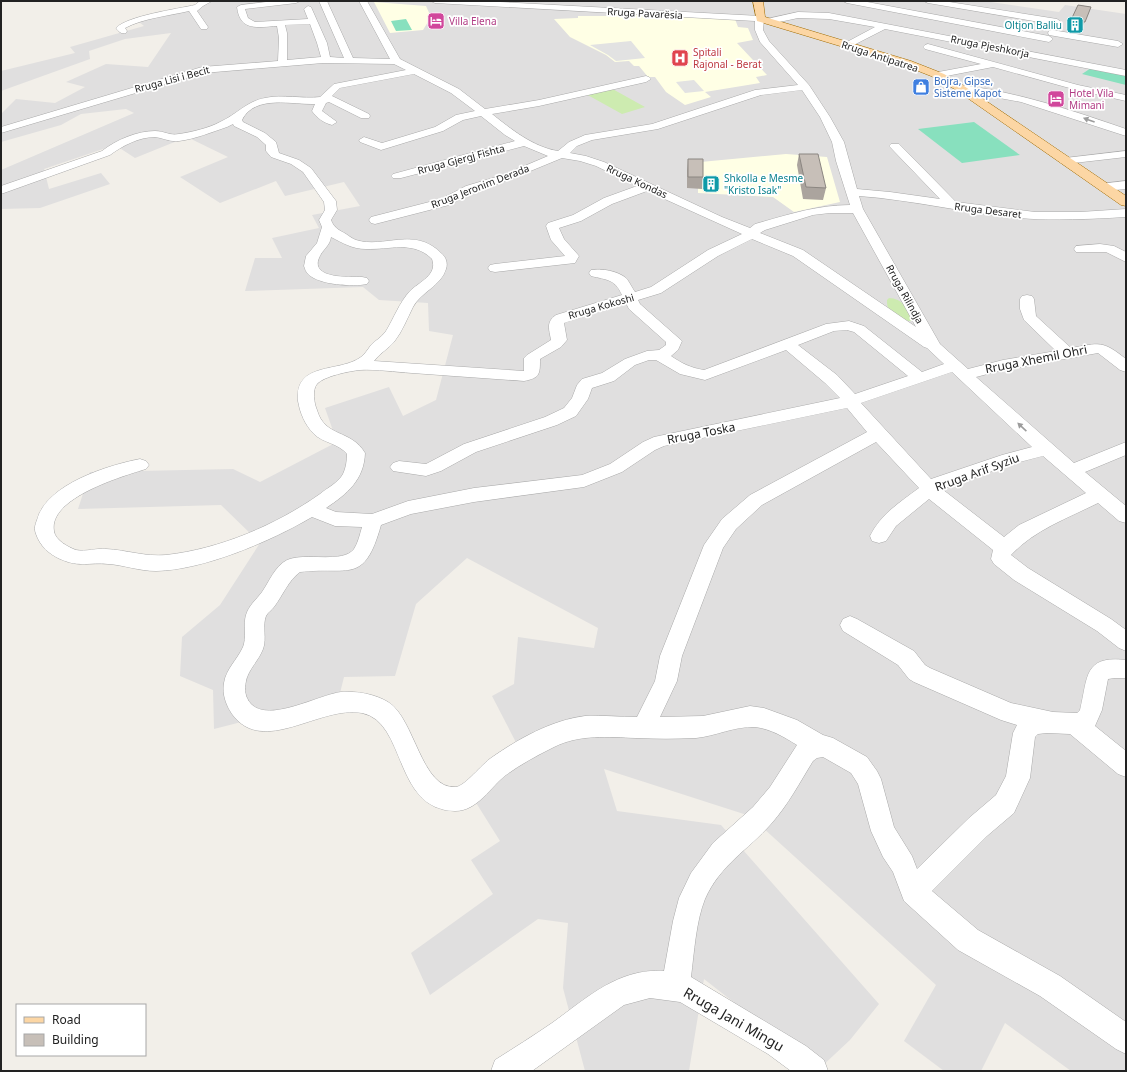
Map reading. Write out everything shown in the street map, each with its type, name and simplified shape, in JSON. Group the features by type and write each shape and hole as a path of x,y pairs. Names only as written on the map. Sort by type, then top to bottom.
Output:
{"main road":[{"path":"758,1 765,20"},
{"name":"Rruga Antipatrea","path":"765,20 907,63 936,75 960,88 1126,202"}],"street":[{"path":"123,31 120,28 135,21 196,7 208,1"},
{"path":"283,64 281,51 283,28 271,14 249,3 241,8 242,15 248,23 255,25 271,14 287,10 296,1"},
{"path":"303,1 322,43 326,60"},
{"path":"323,1 350,61"},
{"path":"363,1 396,61"},
{"name":"Rruga Pavarësia","path":"435,1 580,5 614,11 648,10 765,20 809,15 854,20"},
{"path":"614,11 618,1"},
{"path":"847,1 881,3 1051,36 1120,47"},
{"path":"928,1 1057,22"},
{"path":"854,20 881,3"},
{"path":"196,7 193,11 204,27"},
{"path":"271,14 287,10 312,21"},
{"path":"1042,56 1062,12"},
{"name":"Rruga Rilindja","path":"765,20 759,30 765,42 805,88 822,111 838,142 851,192 893,294 934,347 1046,449 1126,516"},
{"name":"Rruga Pjeshkorja","path":"854,20 1042,56 1114,67 1126,73"},
{"path":"848,45 885,26"},
{"path":"870,34 885,37"},
{"path":"920,45 999,64 1080,88 1126,99 1126,102"},
{"path":"936,75 999,64 1032,54"},
{"name":"Rruga Lisi i Becit","path":"1,130 196,71 219,67 326,60 396,61"},
{"name":"Rruga Kondas","path":"396,61 455,91 509,133 524,142 560,155 592,160 750,233 798,253 934,347"},
{"path":"332,122 317,111 322,100 327,97 331,89 338,86 416,71"},
{"path":"364,140 381,147 439,129 460,117 646,79"},
{"name":"Rruga Jeronim Derada","path":"375,220 445,202 470,189 507,177 560,155 573,144 589,137 659,126 759,92 778,89 805,88"},
{"path":"960,88 990,92 1046,105 1126,133"},
{"path":"1,190 106,153 116,145 128,140 154,134 172,138 186,136 223,124 238,116 255,103 261,101 281,99 334,100 365,116"},
{"path":"140,465 128,467 95,479 67,494 48,514 44,524 44,534 51,544 72,556 81,558 103,556 148,563 169,562 202,555 252,538 313,508 340,489 348,481 354,468 356,453 346,441 331,437 319,430 312,420 307,408 307,387 315,377 323,373 360,364 389,337 409,300 438,272 440,259 434,253 417,244 400,243 357,245 334,233 328,228 325,219 330,210 330,201 321,191 311,174 298,163 273,154 272,144 261,135 238,124 236,120 238,116"},
{"name":"Rruga Gjergj Fishta","path":"397,176 524,142"},
{"path":"895,146 953,206"},
{"path":"1065,161 1126,154"},
{"path":"1104,187 1126,185"},
{"path":"495,268 570,260 572,256 558,240 552,226 577,218 608,201 648,186"},
{"name":"Rruga Desaret","path":"851,192 881,194 953,206 1026,215 1126,213"},
{"name":"Rruga Kokoshi","path":"360,364 524,376 529,375 532,372 532,358 556,344 560,340 556,325 557,321 569,315 656,290 713,253 738,242 760,227 812,212 830,209 858,209"},
{"path":"328,228 322,245 312,258 311,264 313,271 328,279 362,281"},
{"path":"1081,249 1112,248 1126,258"},
{"path":"399,467 421,470 435,468 470,448 551,421 572,408 580,399 585,385 588,383 608,377 630,362 647,356 660,355 673,348 674,342 639,310 632,302 625,287 615,277 596,273"},
{"path":"872,303 893,294"},
{"path":"1027,299 1026,309 1029,317 1067,353"},
{"path":"660,355 673,366 696,374 705,375 831,327 849,324 859,329 919,378"},
{"path":"787,343 831,379 930,489 1005,549"},
{"name":"Rruga Xhemil Ohri","path":"960,370 1003,365 1093,348 1102,349 1126,367"},
{"name":"Rruga Toska","path":"313,508 322,514 336,519 373,521 408,508 474,495 584,482 616,468 649,446 660,441 852,401 862,396 919,378 960,370"},
{"path":"644,728 666,681 674,647 679,639 714,545 729,524 756,500 879,433"},
{"path":"1072,471 1126,448"},
{"name":"Rruga Arif Syziu","path":"879,536 889,521 936,484 1008,459 1046,449"},
{"path":"1100,494 1026,530 1012,540 1000,553 1001,559 1104,625 1126,642"},
{"path":"373,521 364,551 360,557 340,564 306,564 292,567 281,578 267,601 256,614 256,638 252,650 235,678 234,689 234,697 240,708 248,717 258,722 282,720 316,708 347,701 375,706 384,711 397,728 419,777 426,785 444,798 456,799 471,792 492,770 530,747 557,734 572,729 603,726 644,728 698,727 719,724 747,716 770,720 789,728 819,746"},
{"path":"850,625 906,658 917,672 922,675 1009,713 1068,723 1126,766"},
{"path":"913,892 978,827 1005,804 1018,778 1026,728 1038,723 1079,723 1087,719 1100,672 1112,668 1126,670"},
{"path":"674,986 686,921 692,898 711,864 762,816 779,795 805,753 819,746 825,746 858,766 869,779 883,831 903,865 913,892 968,940 1050,986 1126,1039"},
{"name":"Rruga Jani Mingu","path":"506,1071 614,995 631,988 650,984 666,984 685,989 778,1044 796,1056 813,1071"}],"shaded area":[{"path":"212,1 984,1 1059,12 1065,5 1126,14 1126,1071 1071,1071 1005,1023 981,1071 944,1071 904,1041 936,985 750,816 604,769 617,811 721,825 879,1004 850,1040 819,1069 704,979 689,1071 585,1071 563,988 568,923 538,919 430,995 411,953 493,894 471,860 500,841 468,790 523,756 492,696 514,684 518,637 594,648 598,628 467,558 416,604 395,676 344,677 339,697 214,729 213,690 180,676 182,637 220,605 260,543 221,505 78,509 90,472 233,469 260,482 337,442 325,408 389,387 403,416 436,400 453,335 429,331 428,303 379,300 363,287 245,291 255,258 282,258 272,238 319,228 312,215 360,206 344,182 285,196 276,181 220,203 180,177 228,157 187,137 135,158 115,145 44,169 49,189 101,173 110,184 40,208 1,209 1,170 134,113 126,109 81,114 61,125 1,142 1,114 16,99 55,103 85,87 66,82 106,64 148,67 171,33 125,39 89,51 90,59 1,91 1,71 75,53 70,47 144,26 139,22"},
{"path":"374,2 426,6 431,17 423,30 390,33"},
{"name":"Spitali Rajonal - Berat","path":"610,13 735,19 738,27 748,28 753,40 737,43 767,75 756,77 760,83 705,92 711,97 685,105 666,92 655,77 648,77 639,66 634,66 629,61 615,62 606,55 570,37 554,19 578,18 578,16 609,16"},
{"path":"631,41 645,58 616,61 590,45"},
{"path":"694,80 704,91 685,93 676,82"},
{"path":"786,154 827,157 840,202 794,212 773,197 698,193 698,188 687,188 687,170 690,163"}],"green space":[{"path":"406,19 412,30 396,31 391,21"},
{"path":"1091,68 1126,76 1126,85 1082,74"},
{"path":"609,87 645,107 622,114 584,93"},
{"path":"974,122 1020,155 962,163 918,129"},
{"path":"889,298 898,300 905,305 912,317 912,321 902,319 889,310 887,300"}],"building":[{"path":"1078,5 1091,7 1085,22 1071,20"},
{"path":"799,154 818,154 826,188 806,187"},
{"path":"688,159 703,159 703,177 688,177"}],"place":[{"name":"Villa Elena","path":"436,21"},
{"name":"Oltjon Balliu","path":"1075,25"},
{"name":"Spitali Rajonal - Berat","path":"680,58"},
{"name":"Bojra, Gipse, Sisteme Kapot","path":"921,87"},
{"name":"Hotel Vila Mimani","path":"1056,99"},
{"name":"Shkolla e Mesme \"Kristo Isak\"","path":"711,184"}]}
